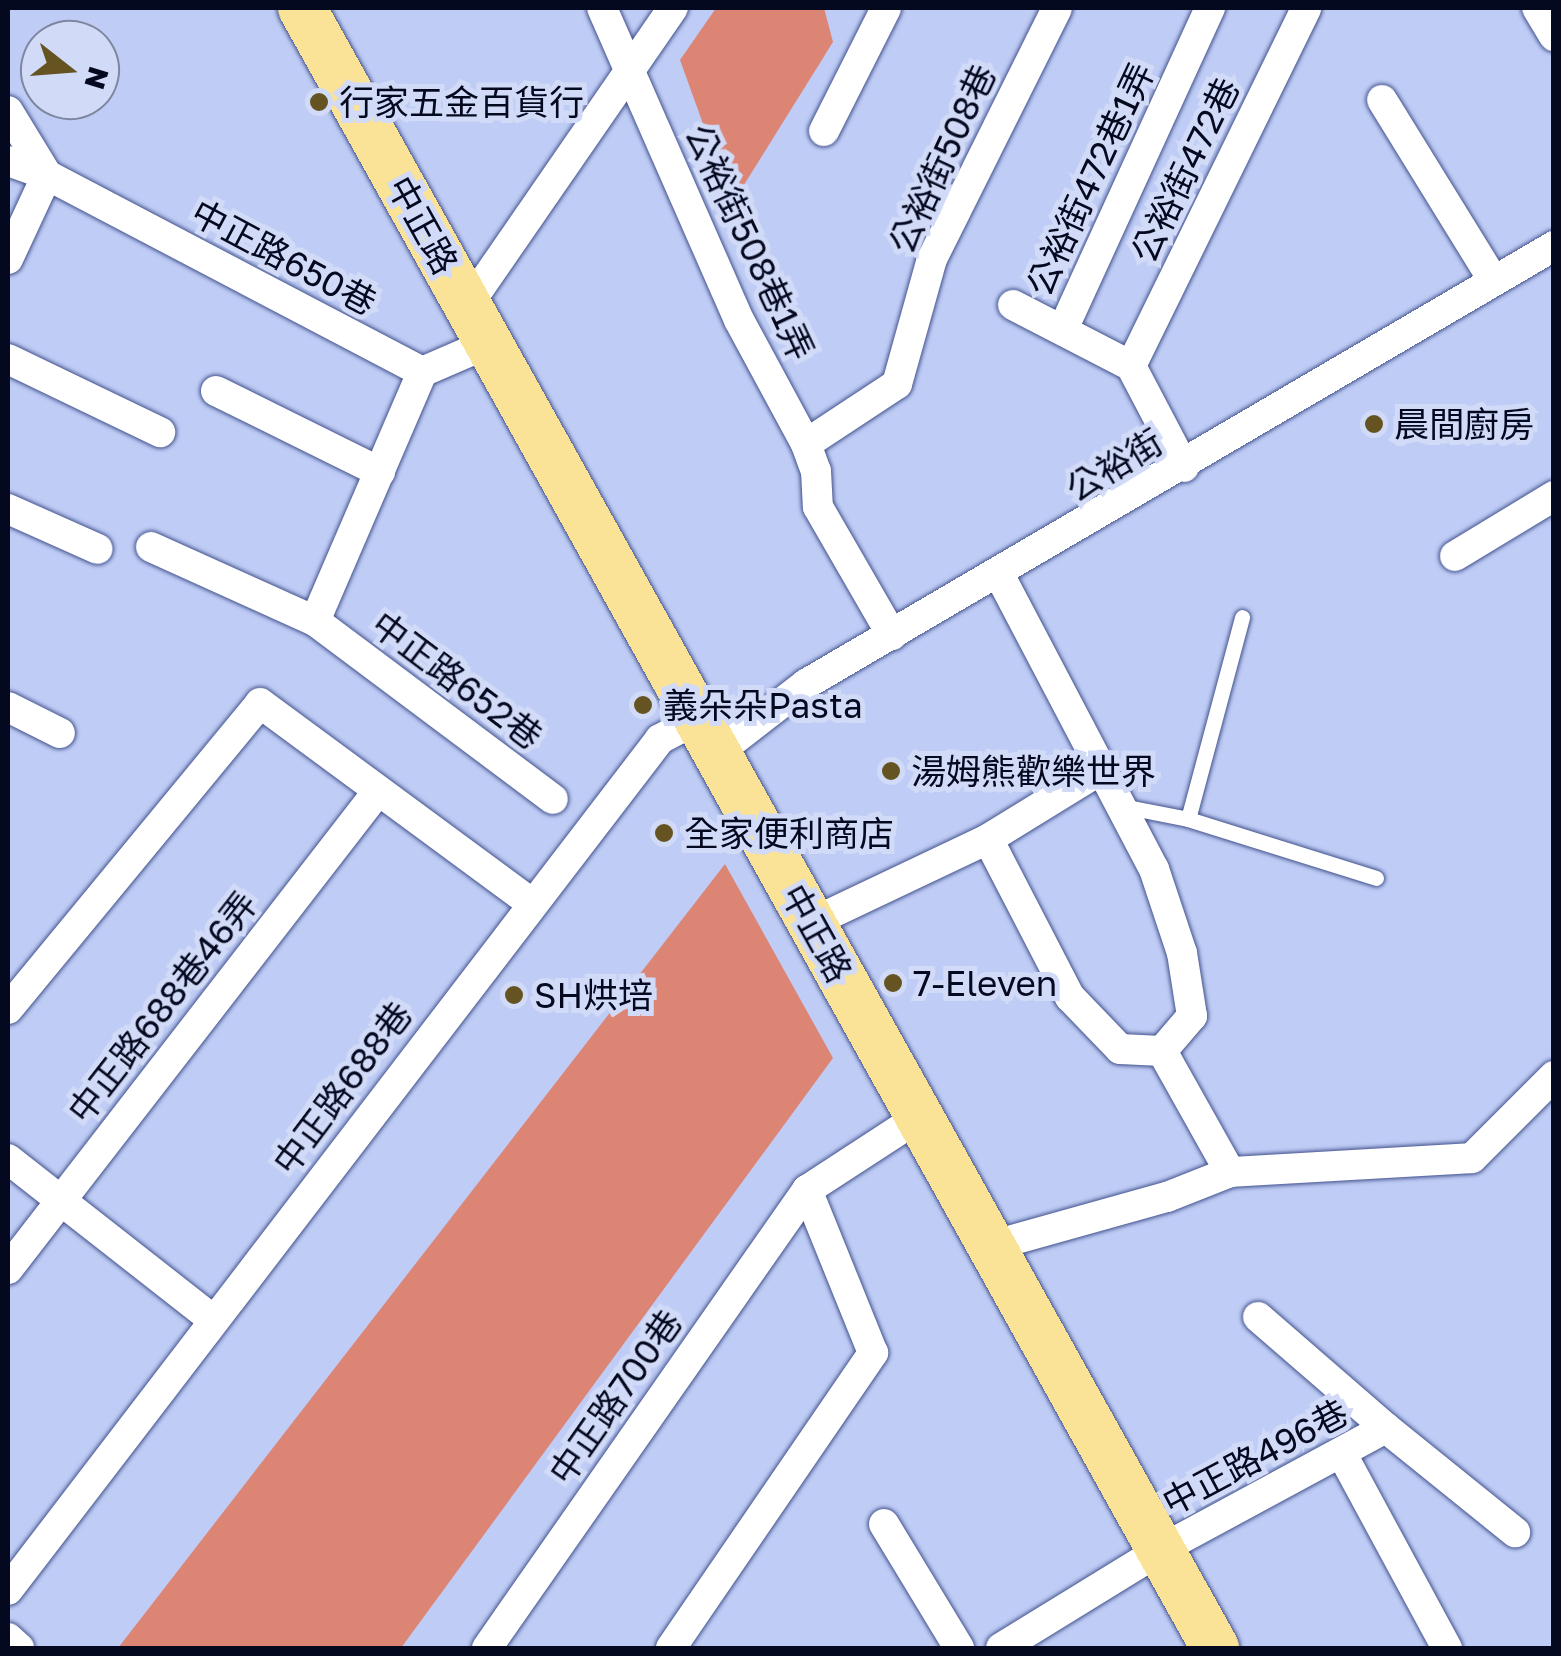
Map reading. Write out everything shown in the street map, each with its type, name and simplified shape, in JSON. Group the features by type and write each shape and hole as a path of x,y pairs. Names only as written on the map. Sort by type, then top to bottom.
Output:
{"main road":[{"name":"中正路","path":"306,9 1214,1648"}],"street":[{"name":"公裕街508巷1弄","path":"602,8 739,320 806,444"},
{"path":"422,372 478,324 630,70 673,8"},
{"path":"824,132 886,8"},
{"name":"公裕街508巷","path":"806,444 898,384 932,258 1057,8"},
{"name":"公裕街472巷1弄","path":"1064,327 1210,8"},
{"name":"公裕街472巷","path":"1131,366 1306,8"},
{"path":"1537,8 1554,36"},
{"path":"1382,100 1492,278"},
{"path":"8,111 47,174 8,259"},
{"name":"中正路650巷","path":"8,161 47,174 422,372"},
{"name":"公裕街","path":"707,736 1000,576 1492,278 1554,246"},
{"path":"1013,305 1064,327 1131,366 1184,467"},
{"path":"8,359 160,432"},
{"name":"中正路652巷","path":"315,621 422,372"},
{"path":"216,391 380,472"},
{"path":"806,444 816,471 818,506 892,635"},
{"path":"1455,556 1554,496"},
{"path":"8,509 98,549"},
{"name":"中正路652巷","path":"151,547 315,621 553,799"},
{"path":"1000,576 1154,869 1182,953 1192,1016 1162,1051"},
{"path":"8,1009 260,703 531,903"},
{"path":"8,708 60,733"},
{"name":"中正路688巷","path":"8,1590 531,903 660,740 707,736"},
{"path":"811,923 988,839 1102,769"},
{"name":"中正路688巷46弄","path":"8,1269 378,791"},
{"path":"988,839 1070,997 1120,1048 1162,1051"},
{"path":"1162,1051 1230,1172"},
{"path":"990,1246 1167,1197 1230,1172 1472,1158 1554,1076"},
{"name":"中正路700巷","path":"487,1648 807,1190 919,1117"},
{"path":"8,1160 213,1320"},
{"path":"671,1648 872,1353 807,1190"},
{"name":"中正路496巷","path":"1258,1317 1514,1532"},
{"name":"中正路496巷","path":"1002,1648 1160,1550 1386,1428"},
{"path":"1342,1454 1447,1648"},
{"path":"884,1524 959,1648"},
{"path":"8,1638 19,1648"}],"lane":[{"path":"1188,820 1242,617"},
{"path":"1122,806 1188,820 1376,878"}],"shaded area":[{"path":"716,8 824,8 833,42 732,204 680,60"},
{"path":"725,864 833,1058 401,1648 118,1648"}],"place":[{"name":"行家五金百貨行","path":"319,102"},
{"name":"晨間廚房","path":"1374,424"},
{"name":"義朵朵Pasta","path":"643,705"},
{"name":"湯姆熊歡樂世界","path":"891,771"},
{"name":"全家便利商店","path":"664,833"},
{"name":"7-Eleven","path":"893,983"},
{"name":"SH烘培","path":"514,995"}]}
